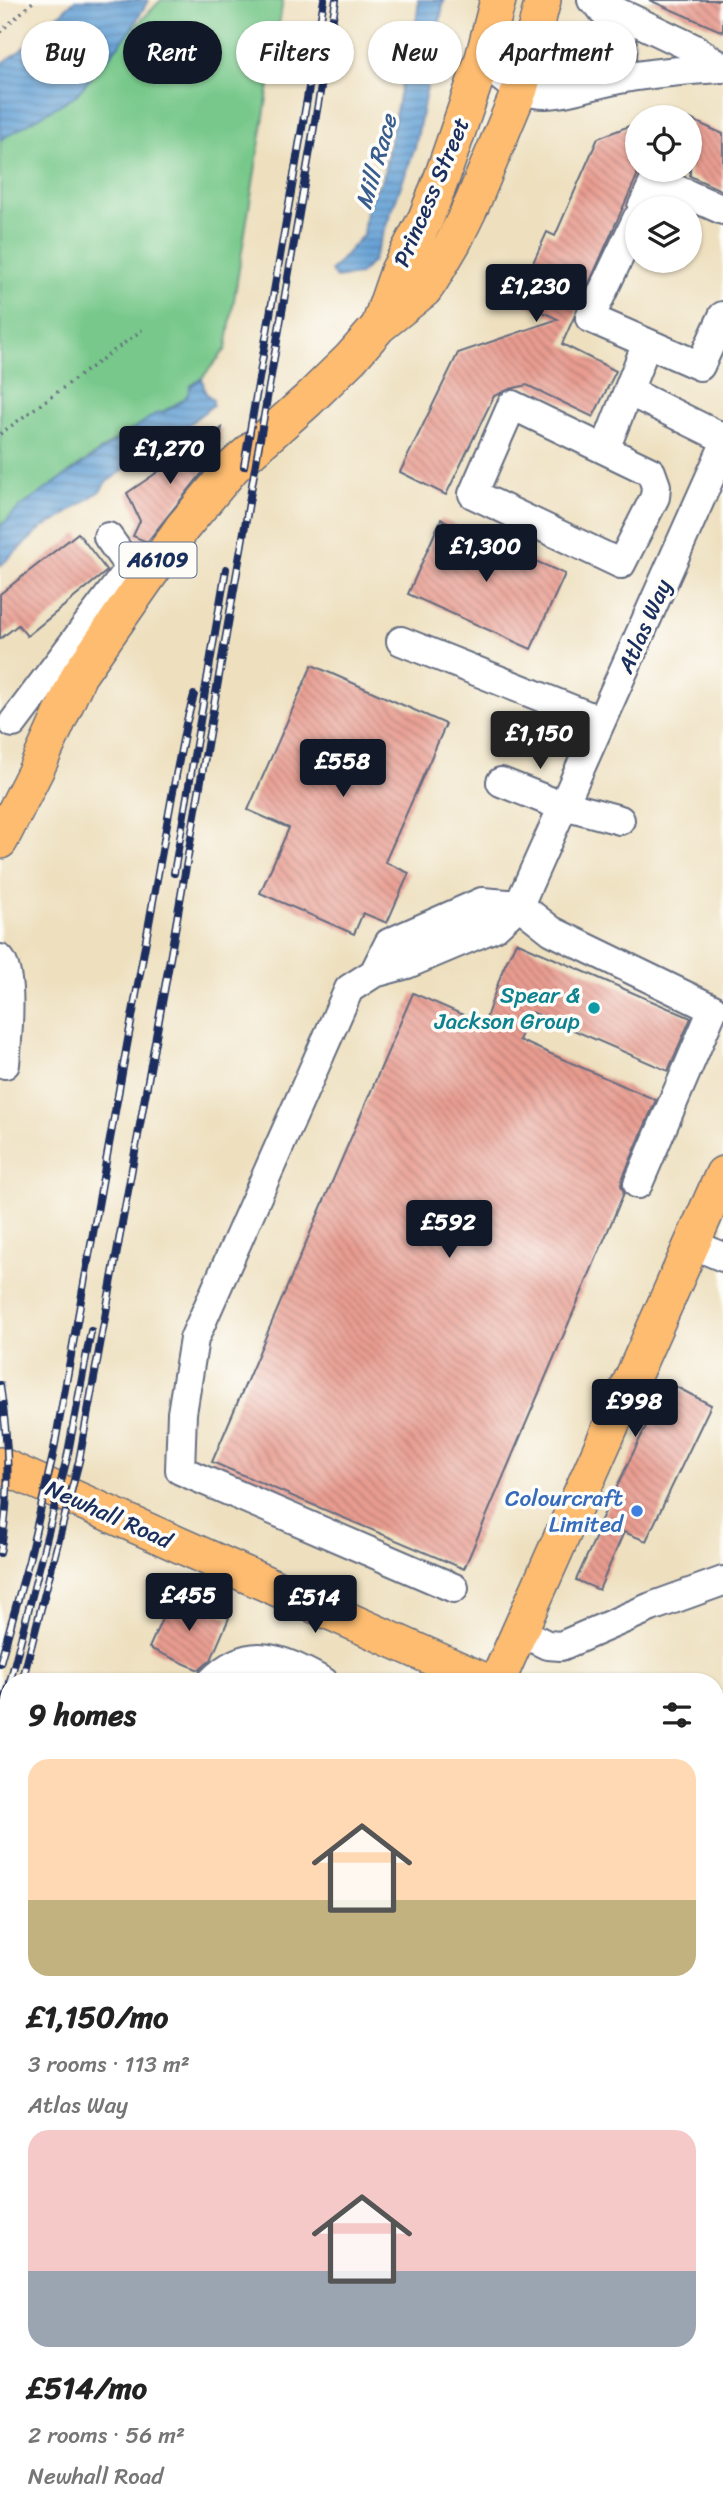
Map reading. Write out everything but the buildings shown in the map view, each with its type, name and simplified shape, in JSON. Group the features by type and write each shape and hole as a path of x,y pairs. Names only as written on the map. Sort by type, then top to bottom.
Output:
{"main road":[{"name":"A6109","path":"0,841 79,675 182,528 233,467 317,392 380,326 424,290 454,242 520,89 543,0"},
{"name":"Princess Street","path":"380,326 398,271 426,218 442,177 476,78"},
{"path":"500,1673 707,1251 723,1174"},
{"name":"Newhall Road","path":"0,1465 467,1673"}],"street":[{"path":"595,2 695,49 722,68"},
{"path":"595,2 611,21"},
{"path":"637,76 722,68"},
{"path":"511,84 520,89 551,95 596,84"},
{"path":"648,196 655,180 691,196"},
{"path":"702,201 723,210"},
{"path":"625,244 590,318 700,366 723,316"},
{"path":"604,449 647,343"},
{"path":"628,391 723,438"},
{"path":"512,405 604,449 651,472 656,486 655,497 621,564 473,494 512,405"},
{"name":"Atlas Way","path":"524,894 723,448"},
{"path":"47,747 7,718 130,568 108,537"},
{"path":"401,640 601,721"},
{"path":"501,782 548,801 620,820"},
{"path":"454,1588 180,1470 182,1413 194,1339 349,989 374,972 407,964 495,927 524,894 552,931 713,1009 638,1184"},
{"path":"0,959 6,965 9,1015 5,1064"},
{"path":"519,1632 547,1645 561,1647 651,1607 723,1581"},
{"path":"219,1673 239,1660 267,1658 307,1673"}],"path":[{"path":"0,32 35,0"},
{"path":"0,434 142,330"}],"green space":[{"path":"161,0 283,0 280,21 236,21 236,84 269,84 226,349 202,378 190,386 190,392 184,399 119,437 20,508 0,527 0,140 76,95 85,84 109,84 109,56 123,40 123,84 222,84 222,21 141,21"}],"water":[{"path":"75,0 149,0 136,21 123,21 123,40 109,56 109,21 52,21"},
{"path":"418,0 444,0 440,21 416,21"},
{"path":"21,50 21,84 85,84 76,95 0,140 0,65"},
{"path":"401,84 428,84 415,148 373,261 359,275 336,278 331,271 363,235 367,204 383,178"},
{"path":"202,378 205,392 213,400 213,405 173,437 105,483 101,490 58,520 43,527 0,566 0,527 19,508 158,412 163,413 180,402 187,396 190,387"}],"railway":[{"path":"244,466 324,0"},
{"path":"24,1673 79,1461 170,959 336,0"},
{"path":"174,873 226,569"},
{"path":"0,1663 29,1560 53,1455 172,796 194,695"},
{"path":"12,1673 67,1458 91,1331"},
{"path":"0,1385 8,1469 0,1553"}],"place":[{"name":"Spear & Jackson Group","path":"594,1008"},
{"name":"Colourcraft Limited","path":"637,1511"}],"water label":[{"name":"Mill Race","path":"376,162"}]}
